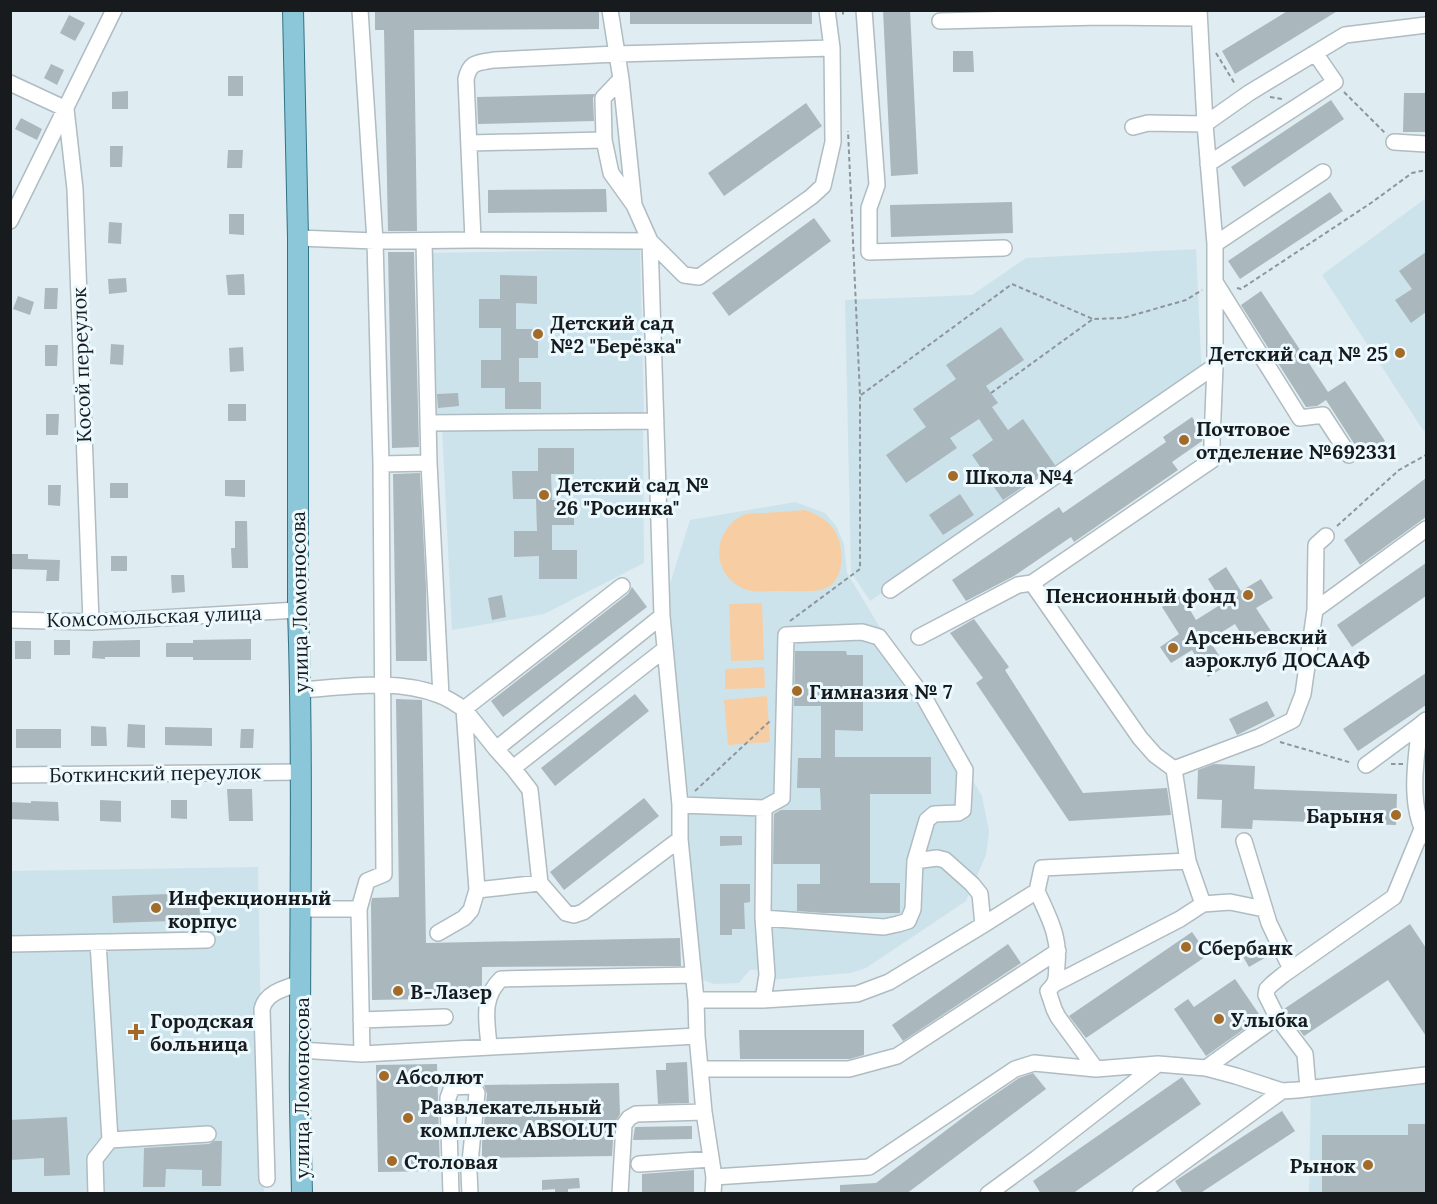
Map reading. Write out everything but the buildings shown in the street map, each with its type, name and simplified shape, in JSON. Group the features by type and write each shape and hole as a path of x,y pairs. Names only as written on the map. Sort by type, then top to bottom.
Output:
{"main road":[{"name":"улица Ломоносова","path":"293,10 298,238 302,1194"}],"street":[{"path":"11,216 114,10"},
{"path":"360,10 375,241 381,464 384,874 367,881 359,909 362,1054"},
{"path":"610,10 621,80 634,205"},
{"path":"621,80 603,98 604,140 611,173 634,205 650,241 684,275 699,277 823,186 833,142 832,48 827,10"},
{"path":"864,10 877,185 869,208 869,252 1004,248"},
{"path":"919,637 1018,585 1032,583 1212,460 1215,244 1199,14 940,21"},
{"path":"1133,127 1148,123 1205,124 1249,93 1345,35 1426,25"},
{"path":"472,240 466,79 468,69 475,63 616,54 832,48"},
{"path":"1208,164 1335,82 1315,53"},
{"path":"10,83 66,109"},
{"name":"Косой переулок","path":"66,109 75,189 91,622"},
{"path":"469,143 604,140"},
{"path":"1394,142 1426,144"},
{"path":"1215,244 1323,172"},
{"path":"298,238 375,241 650,241"},
{"path":"424,241 429,463 441,696"},
{"path":"650,241 664,649 680,805 680,839 696,1000 704,1112 714,1177 712,1194"},
{"path":"1215,282 1300,418 1323,415 1348,455"},
{"path":"890,590 1215,366"},
{"path":"429,423 656,421"},
{"path":"381,464 429,463"},
{"path":"1315,610 1426,529"},
{"path":"1174,769 1259,737 1293,720 1303,694 1315,610 1316,544 1326,536"},
{"path":"1032,583 1140,738 1155,755 1174,769 1188,861 1203,904"},
{"path":"464,709 622,586"},
{"name":"Комсомольская улица","path":"10,620 91,622 298,610"},
{"path":"496,749 662,616"},
{"path":"680,805 764,808 782,798 786,635 862,632 879,637 925,699 965,770 963,810 958,813 934,814 927,820 915,861 914,909 908,921 884,927 763,918"},
{"path":"513,768 664,649"},
{"path":"300,690 382,684 413,687 441,696 464,709 530,790 540,883 566,913 574,915 583,912 680,839"},
{"path":"438,933 464,918 471,910 477,890 464,709"},
{"path":"1308,1088 1305,1054 1277,1017 1266,995 1267,989 1291,969 1394,897 1425,831 1415,795 1415,764 1423,723"},
{"path":"1366,765 1423,723"},
{"name":"Боткинский переулок","path":"10,775 300,772"},
{"path":"763,1000 767,975 763,918 764,808"},
{"path":"1244,841 1264,909 1291,969"},
{"path":"915,861 937,858 945,860 972,884 980,894 983,925"},
{"path":"1056,983 1058,951 1055,933 1037,891 1042,868 1188,861"},
{"path":"477,890 540,883"},
{"path":"696,1000 763,1000 857,994 889,982 1037,891"},
{"path":"1096,1069 1054,1010 1048,990 1056,983 1180,919 1203,904 1230,903 1264,909"},
{"path":"301,909 359,909"},
{"path":"10,944 207,940"},
{"path":"96,1194 95,1160 110,1140 98,942"},
{"path":"700,1069 849,1069 897,1056 1058,951"},
{"path":"489,1046 486,1006 493,987 501,979 693,975"},
{"path":"267,1179 262,1009 264,1002 274,993 300,983"},
{"path":"361,1020 445,1017"},
{"path":"1206,1068 1277,1017"},
{"path":"300,1050 362,1054 697,1036"},
{"path":"714,1177 869,1167 1015,1069 1026,1064 1096,1069 1158,1064 1206,1068 1281,1091 1426,1075"},
{"path":"988,1194 1158,1064"},
{"path":"451,1194 449,1092 452,1087 473,1086 477,1093 469,1172 470,1194"},
{"path":"1140,1194 1281,1091"},
{"path":"620,1194 624,1125 629,1118 636,1114 704,1112"},
{"path":"110,1140 208,1134"},
{"path":"639,1164 711,1159"}],"path":[{"path":"843,10 843,22"},
{"path":"1216,54 1239,89 1303,103"},
{"path":"1335,82 1394,142"},
{"path":"784,625 860,569 860,395 848,127"},
{"path":"1412,173 1426,170"},
{"path":"860,395 1012,284 1093,319"},
{"path":"1326,536 1399,470 1426,455"},
{"path":"680,805 771,720"},
{"path":"1259,737 1352,763 1415,764"}],"shaded area":[{"name":"Детский сад № 25","path":"1426,198 1426,431 1423,430 1322,275"},
{"name":"Детский сад №2 \"Берёзка\"","path":"640,249 644,416 436,420 432,253"},
{"name":"Школа №4","path":"1196,249 1202,379 870,601 851,572 845,300 972,295 1026,258"},
{"name":"Детский сад № 26 \"Росинка\"","path":"643,425 644,563 544,614 452,630 442,427"},
{"name":"Гимназия № 7","path":"795,502 825,513 836,526 844,544 847,573 982,796 989,831 986,855 966,901 866,968 850,973 769,980 762,969 750,970 739,983 714,984 698,978 691,969 669,587 690,520"},
{"path":"805,510 826,521 838,538 842,556 835,581 821,590 761,592 744,589 728,577 720,560 719,550 725,532 734,521 748,514"},
{"path":"762,603 764,660 731,661 729,604"},
{"path":"764,667 765,688 725,689 725,669"},
{"path":"767,696 770,742 728,745 724,700"},
{"name":"Городская больница","path":"258,867 264,1193 11,1193 10,871"},
{"name":"Рынок","path":"1311,1081 1426,1082 1426,1193 1309,1194"}],"place":[{"name":"Детский сад №2 \"Берёзка\"","path":"538,334"},
{"name":"Детский сад № 25","path":"1400,353"},
{"name":"Почтовое отделение №692331","path":"1184,440"},
{"name":"Школа №4","path":"953,476"},
{"name":"Детский сад № 26 \"Росинка\"","path":"544,495"},
{"name":"Пенсионный фонд","path":"1248,595"},
{"name":"Арсеньевский аэроклуб ДОСААФ","path":"1173,648"},
{"name":"Гимназия № 7","path":"797,691"},
{"name":"Барыня","path":"1396,815"},
{"name":"Инфекционный корпус","path":"156,908"},
{"name":"Сбербанк","path":"1186,947"},
{"name":"В-Лазер","path":"398,991"},
{"name":"Улыбка","path":"1219,1019"},
{"name":"Городская больница","path":"136,1032"},
{"name":"Абсолют","path":"384,1076"},
{"name":"Развлекательный комплекс ABSOLUT","path":"408,1118"},
{"name":"Столовая","path":"392,1161"},
{"name":"Рынок","path":"1368,1165"}]}
